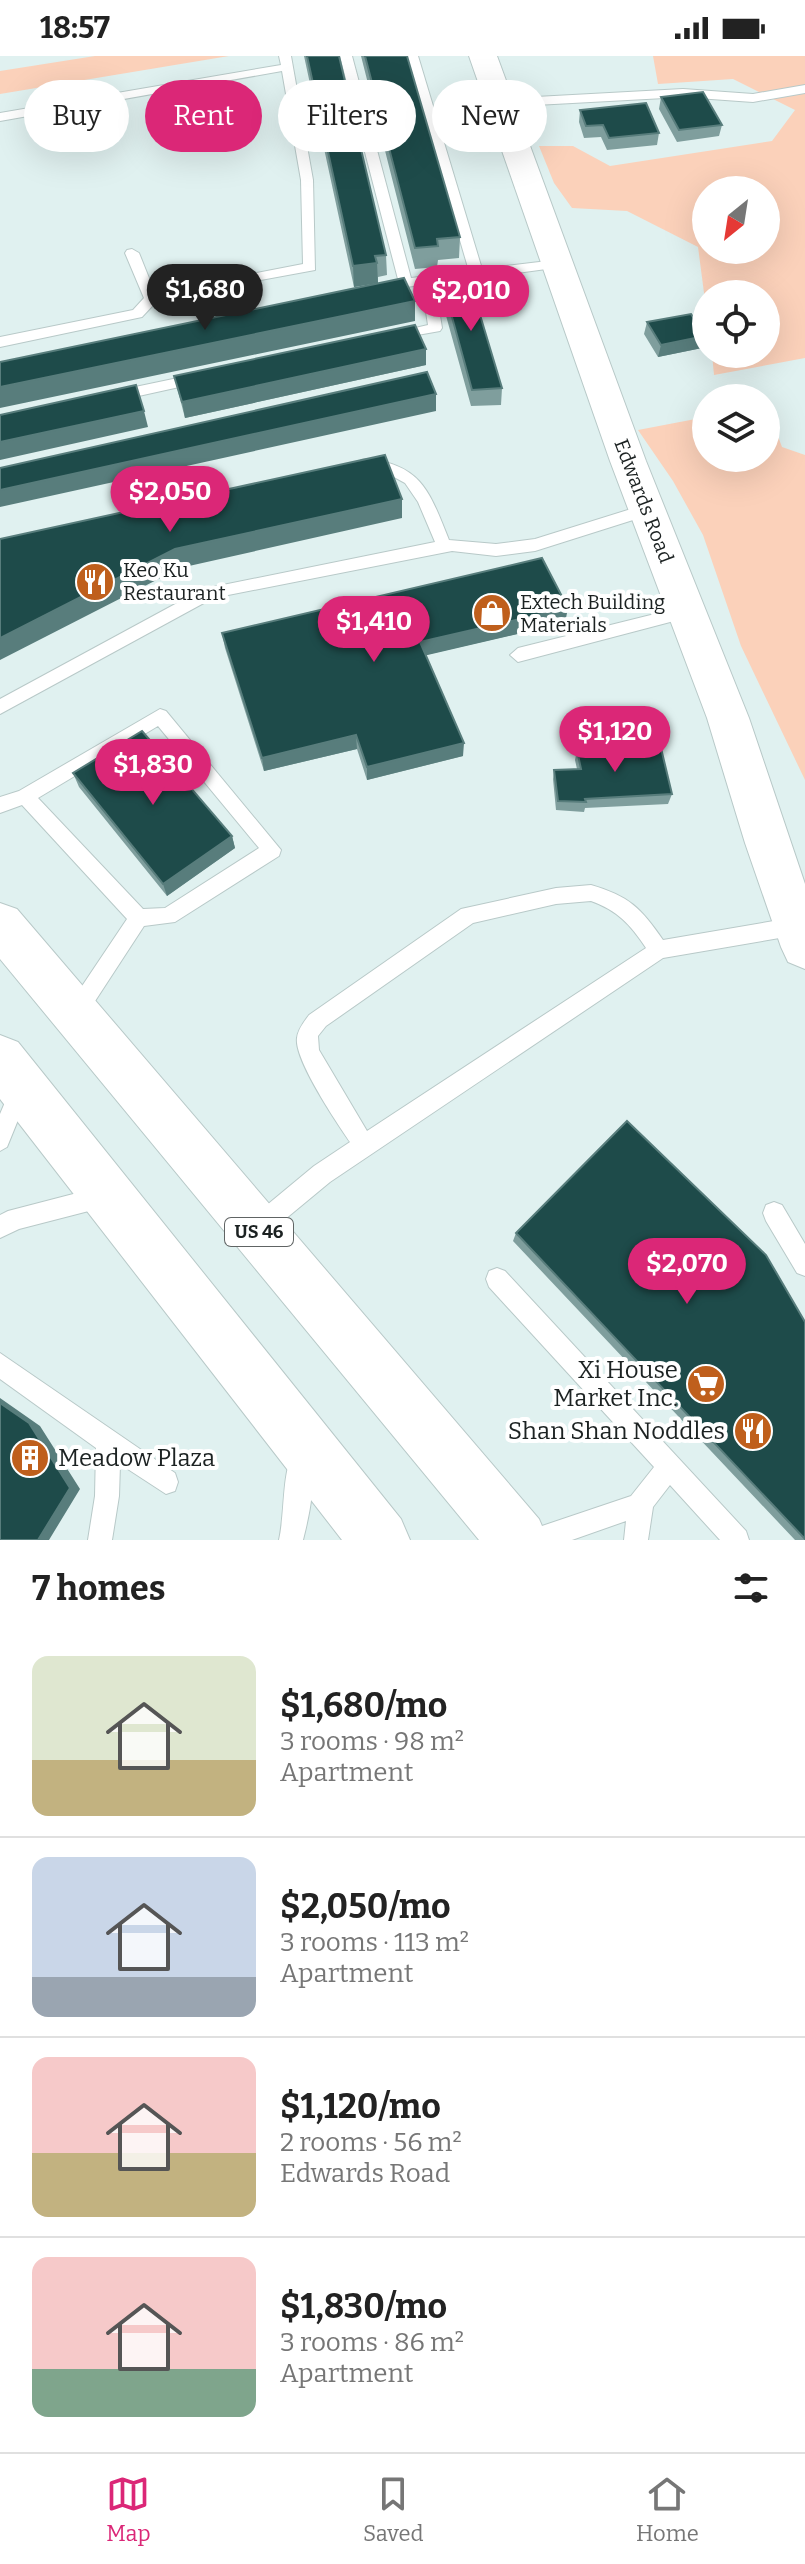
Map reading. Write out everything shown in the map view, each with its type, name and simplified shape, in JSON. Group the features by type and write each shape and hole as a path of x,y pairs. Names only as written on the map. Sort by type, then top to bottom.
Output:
{"main road":[{"name":"Edwards Road","path":"483,56 491,80"},
{"name":"Edwards Road","path":"516,152 647,510 728,718 767,843 801,936"},
{"name":"US 46","path":"0,924 518,1540"},
{"path":"11,1073 380,1540"}],"lane":[{"path":"346,56 406,283 556,264"},
{"path":"412,56 477,274"},
{"path":"0,117 286,62 307,180 310,267 176,291 151,299 137,314 0,342"},
{"path":"547,100 642,94 753,98 805,89"},
{"path":"132,253 151,299"},
{"path":"373,341 435,328 428,280"},
{"path":"93,401 218,374"},
{"path":"350,466 386,466 410,476 418,484 444,546"},
{"path":"0,707 209,593 444,546 517,549 574,536 647,510"},
{"path":"518,655 687,612"},
{"path":"0,805 25,796 160,716 272,850 168,916 139,918"},
{"path":"25,796 139,918"},
{"path":"364,1145 348,1122 307,1045 310,1028 322,1016 468,915 556,896 591,893 613,900 636,917 659,950"},
{"path":"75,1013 139,918"},
{"path":"256,1229 322,1174 659,950 801,936"},
{"path":"0,1140 11,1073"},
{"path":"0,1227 16,1219 108,1196"},
{"path":"774,1213 805,1265"},
{"path":"497,1279 737,1540"},
{"path":"0,1365 166,1482"},
{"path":"291,1540 297,1516 301,1440"},
{"path":"100,1540 107,1496 108,1442"},
{"path":"636,1540 641,1504 669,1467"},
{"path":"536,1540 641,1504"}],"shaded area":[{"path":"95,56 229,56 84,80 24,80 24,90 0,94 0,71"},
{"path":"653,56 805,56 805,358 780,363 780,280 702,280 700,264 780,264 780,176 692,176 692,244 627,211 572,208 554,183 541,152 547,152 547,146 573,146 610,166 772,141 795,110 733,79 658,84"},
{"path":"713,368 751,368 714,375"},
{"path":"692,420 692,472 780,472 780,442 782,447 805,455 805,780 741,646 703,535 673,481 638,430"}],"building":[{"path":"307,56 339,56 345,80 312,80"},
{"path":"365,56 407,56 414,80 371,80"},
{"path":"416,87 432,141 432,152 435,152 460,237 437,239 438,246 415,248 390,152 416,152"},
{"path":"703,92 722,125 679,130 661,97"},
{"path":"646,103 659,133 609,138 603,125 586,126 580,110"},
{"path":"328,152 362,152 386,255 375,256 377,263 353,266"},
{"path":"468,275 502,388 472,390 441,277"},
{"path":"404,278 415,301 0,387 0,362"},
{"path":"691,314 692,339 661,345 647,322"},
{"path":"415,325 426,349 182,402 174,376"},
{"path":"427,372 436,394 0,490 0,468"},
{"path":"136,385 144,411 0,442 0,415"},
{"path":"385,455 402,499 175,549 0,638 0,539"},
{"path":"542,558 568,608 420,642 464,743 367,767 356,735 262,758 222,633"},
{"path":"142,731 232,836 163,884 73,773"},
{"path":"660,744 672,794 585,799 586,802 558,801 554,770 581,769 577,750"},
{"path":"627,1121 766,1255 805,1322 805,1539 516,1233"},
{"name":"Meadow Plaza","path":"0,1403 29,1423 70,1488 38,1540 0,1540"}],"place":[{"name":"Keo Ku Restaurant","path":"95,582"},
{"name":"Extech Building Materials","path":"492,613"},
{"name":"Xi House Market Inc.","path":"706,1384"},
{"name":"Shan Shan Noddles","path":"753,1431"},
{"name":"Meadow Plaza","path":"30,1458"}]}
